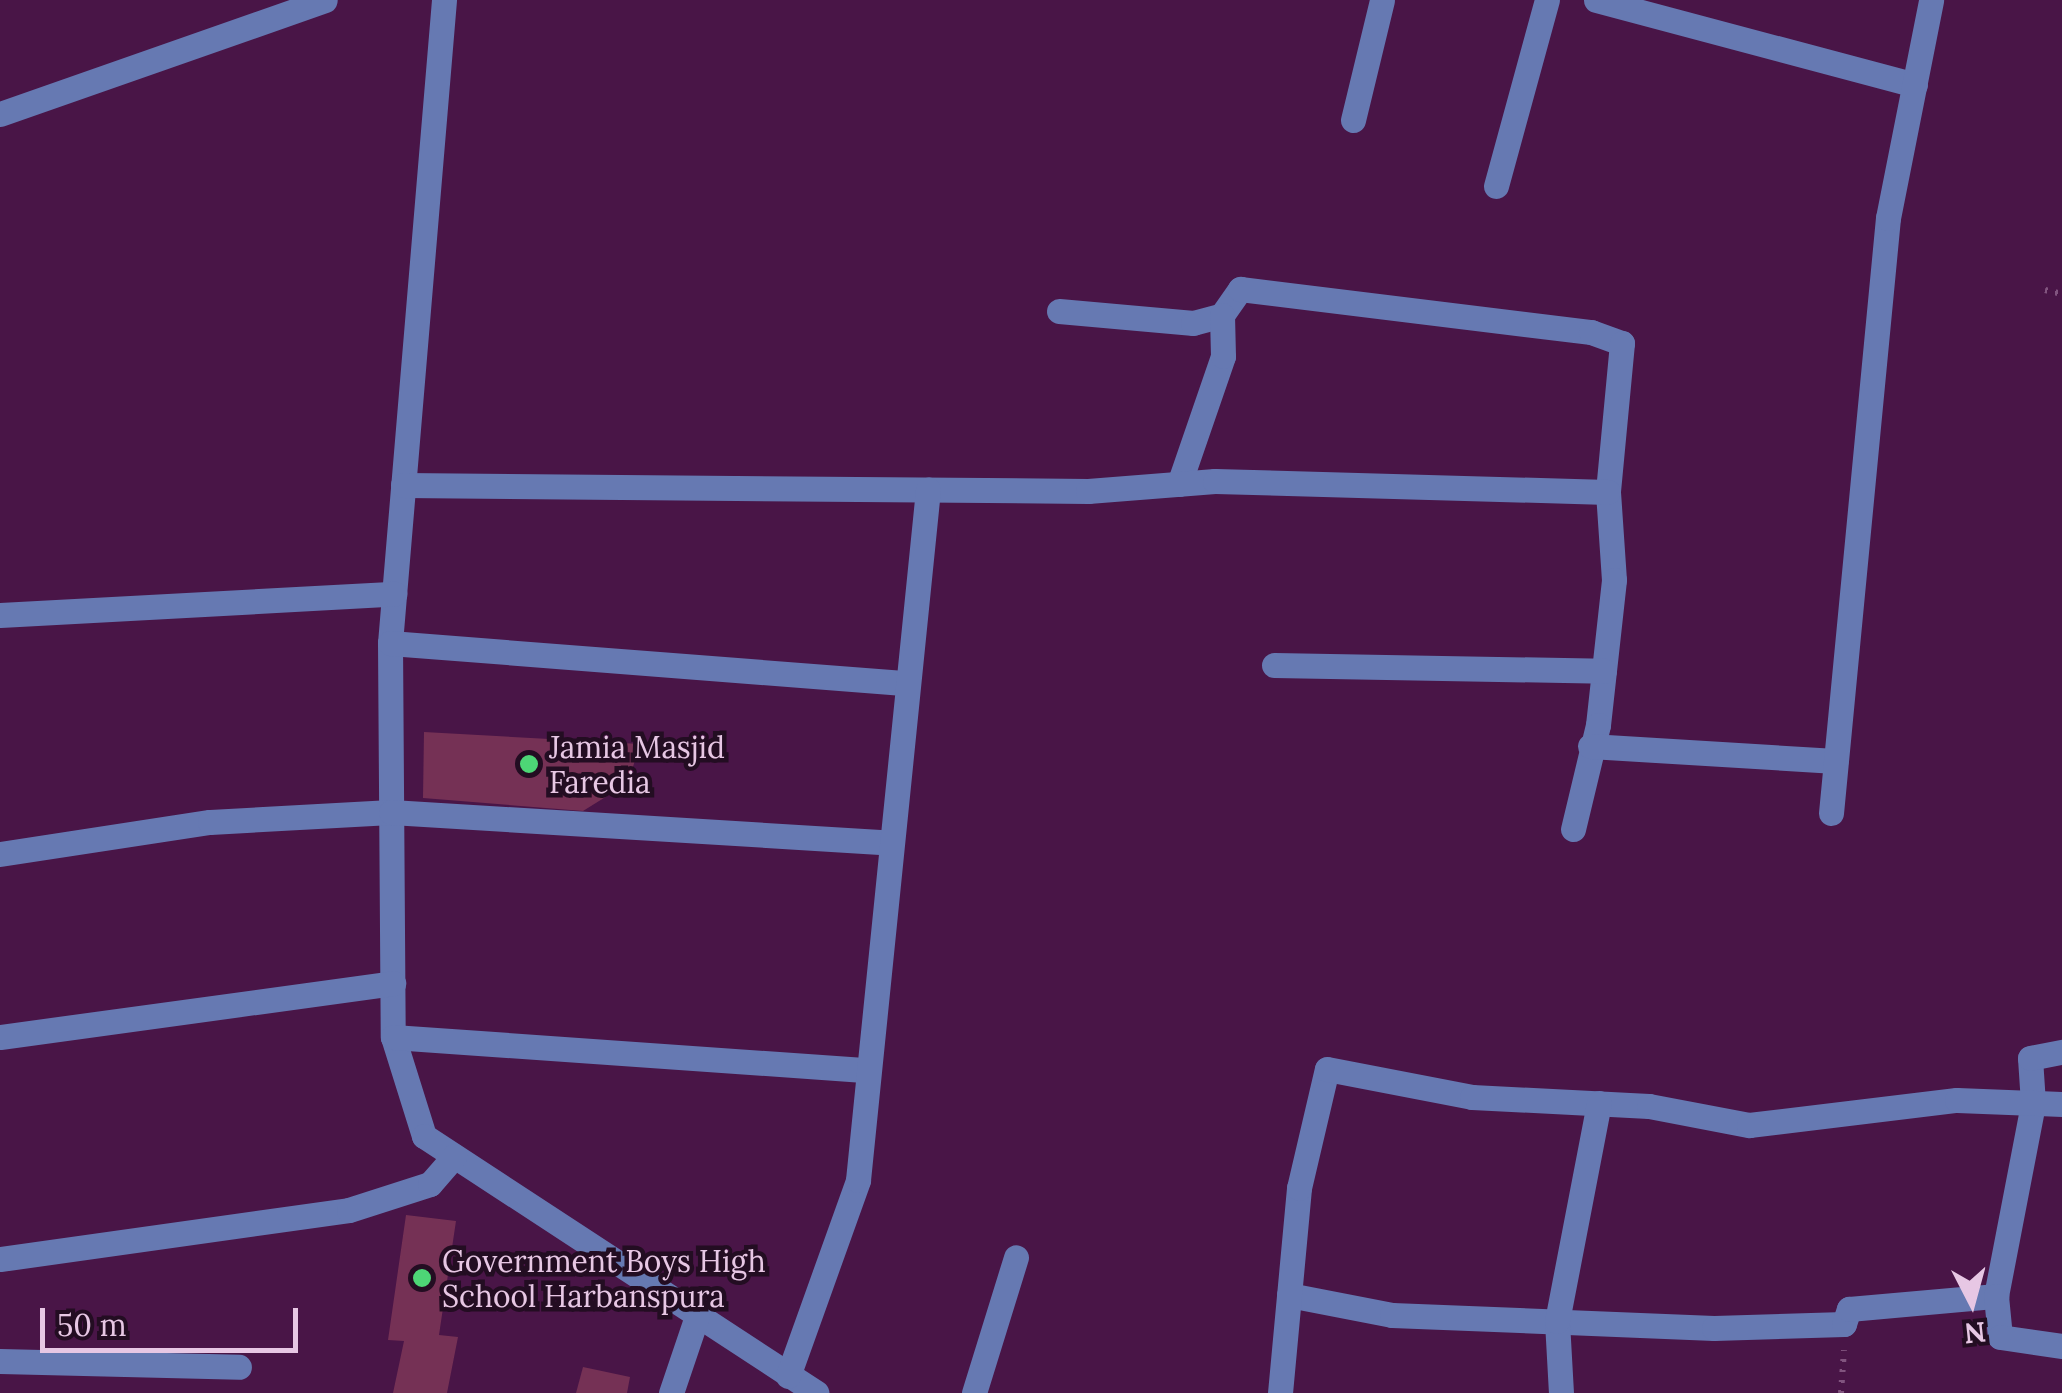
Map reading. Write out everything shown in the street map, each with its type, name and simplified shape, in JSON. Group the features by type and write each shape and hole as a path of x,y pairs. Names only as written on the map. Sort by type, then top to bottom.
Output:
{"street":[{"path":"0,114 326,0"},
{"path":"444,0 390,643 393,1037 424,1136 816,1393"},
{"path":"1353,120 1382,0"},
{"path":"1496,186 1547,0"},
{"path":"1596,0 1914,84"},
{"path":"1831,813 1888,218 1932,0"},
{"path":"1179,484 1223,356 1222,315 1240,289 1622,344 1608,492 1614,580 1604,671 1573,828"},
{"path":"1059,311 1193,322 1222,315"},
{"path":"403,486 928,490 1179,484 1608,492"},
{"path":"788,1376 858,1180 864,1070 903,683 928,490"},
{"path":"0,615 394,594"},
{"path":"390,643 903,683"},
{"path":"1274,665 1604,671"},
{"path":"1590,746 1836,761"},
{"path":"0,854 210,822 391,812 888,842"},
{"path":"0,1036 393,982"},
{"path":"393,1037 864,1070"},
{"path":"2062,1052 2030,1058 2033,1103 1996,1296 2000,1337 2062,1346"},
{"path":"1280,1393 1300,1188 1327,1069 1472,1097 1599,1104 1749,1125 1957,1100 2062,1104"},
{"path":"1561,1393 1558,1321 1599,1104"},
{"path":"0,1259 365,1206 430,1184 454,1156"},
{"path":"974,1393 1016,1257"},
{"path":"1289,1295 1392,1316 1844,1324 1849,1309 1996,1296"},
{"path":"671,1393 697,1316"},
{"path":"0,1361 238,1366"}],"path":[{"path":"2046,290 2062,294"},
{"path":"1841,1393 1844,1324"}],"building":[{"name":"Jamia Masjid Faredia","path":"424,732 640,744 628,783 583,811 423,798"},
{"name":"Government Boys High School Harbanspura","path":"406,1215 456,1221 439,1335 458,1337 447,1393 393,1393 404,1341 388,1340"},
{"name":"Government Boys High School Harbanspura","path":"583,1367 630,1377 627,1393 576,1393"}],"place":[{"name":"Jamia Masjid Faredia","path":"529,764"},
{"name":"Government Boys High School Harbanspura","path":"422,1278"}]}
